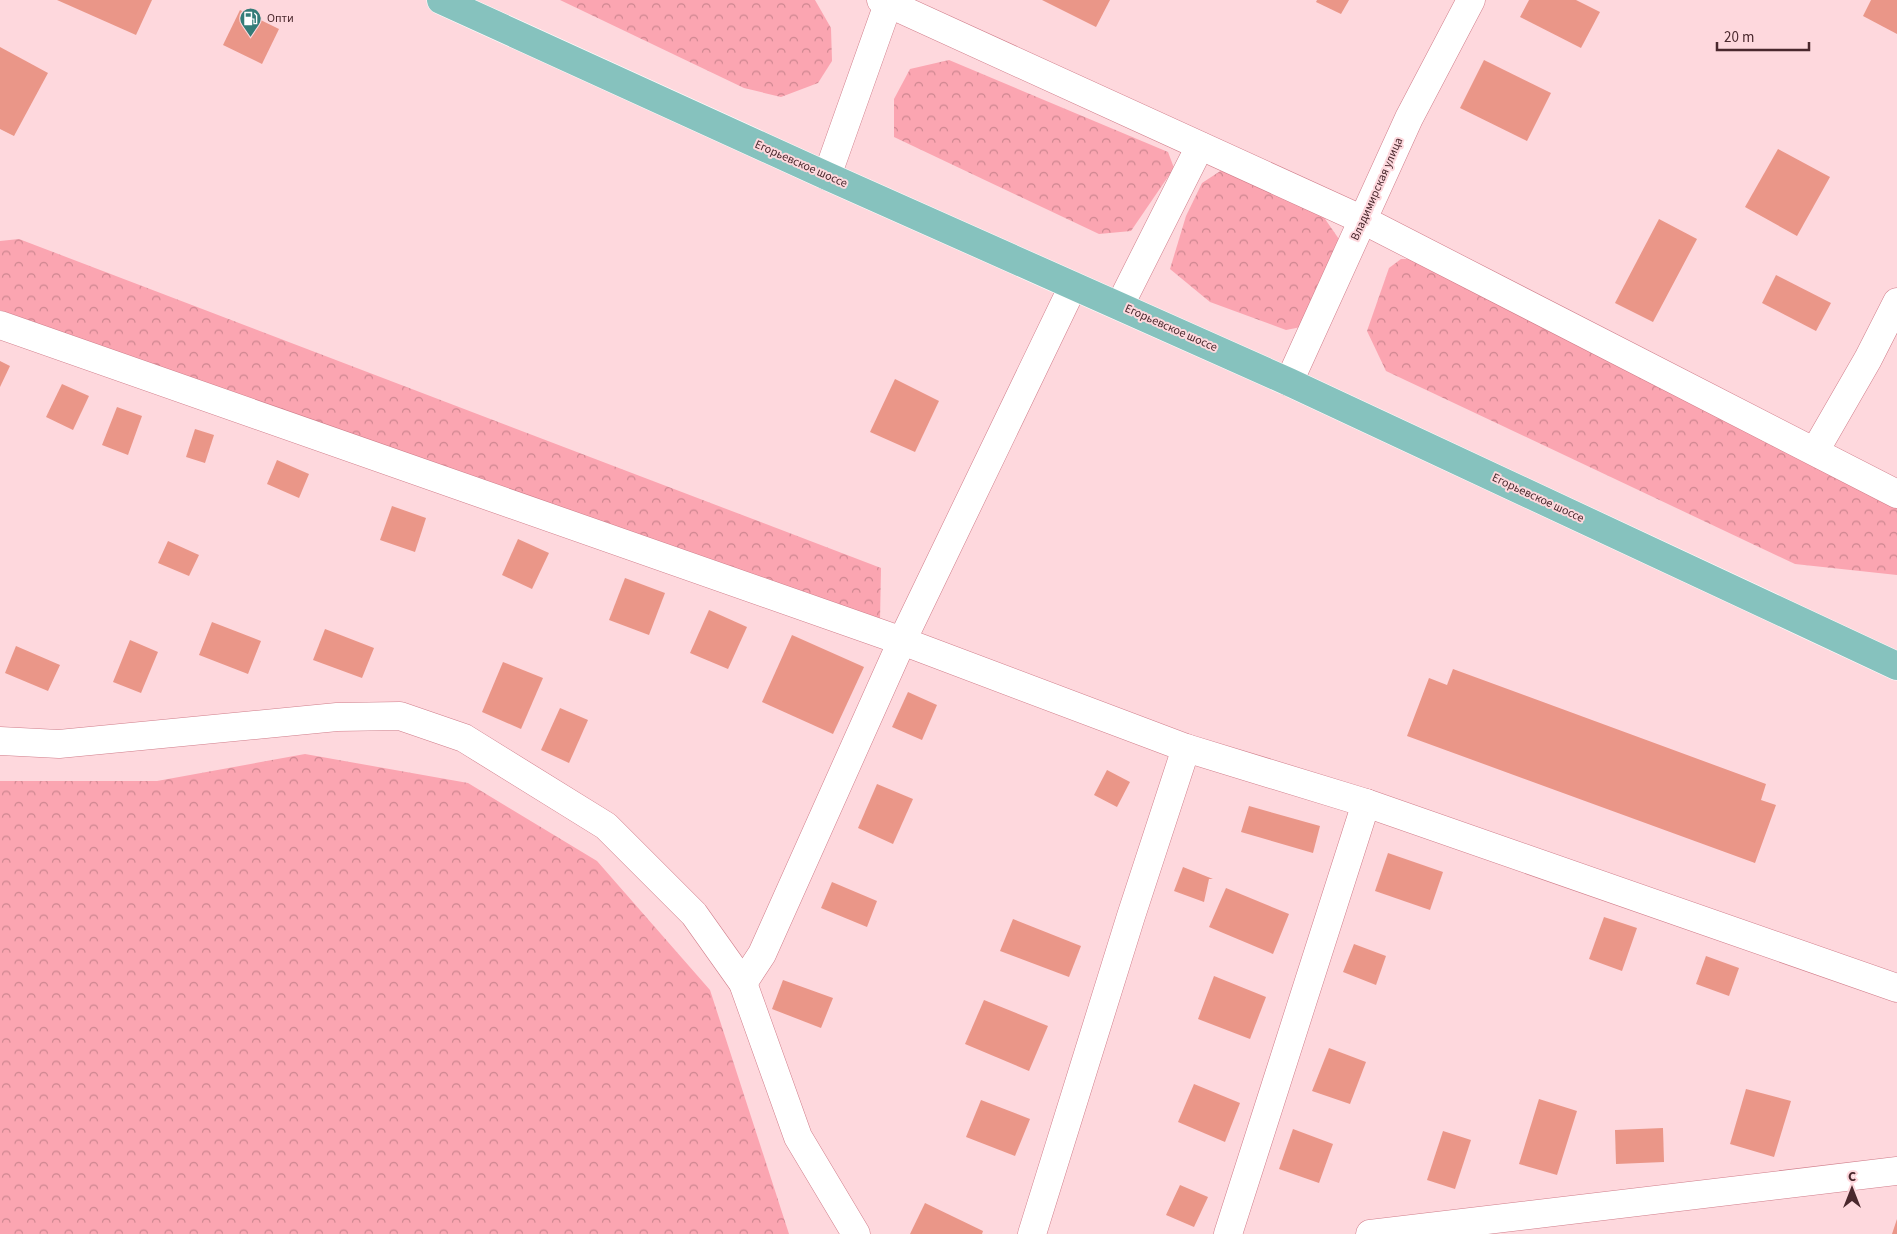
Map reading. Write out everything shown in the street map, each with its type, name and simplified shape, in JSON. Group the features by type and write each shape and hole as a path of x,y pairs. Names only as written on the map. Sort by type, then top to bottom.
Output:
{"main road":[{"name":"Егорьевское шоссе","path":"441,0 827,176 1073,286 1120,305 1289,382 1897,666"}],"street":[{"name":"Владимирская улица","path":"1289,382 1409,118 1471,0"},
{"path":"827,176 884,2 1364,220 1897,494"},
{"path":"1120,305 1200,146"},
{"path":"743,983 762,954 902,641 1073,286"},
{"path":"1815,452 1897,302"},
{"path":"0,325 902,641 1186,748 1366,803 1897,988"},
{"path":"0,741 59,744 338,717 400,716 464,738 606,826 694,914 743,983 798,1137 856,1234"},
{"path":"1032,1234 1131,916 1186,748"},
{"path":"1228,1234 1366,803"},
{"path":"1370,1234 1897,1171"}],"green space":[{"path":"560,0 815,0 831,28 832,61 818,83 781,97 744,88"},
{"path":"949,60 1168,152 1174,168 1131,231 1099,234 894,137 894,99 910,69"},
{"path":"1225,168 1323,216 1343,245 1311,325 1286,330 1210,302 1170,269 1186,216 1202,183"},
{"path":"19,239 881,568 880,621 0,310 0,241"},
{"path":"1401,259 1422,259 1897,505 1897,575 1795,564 1386,371 1367,331 1389,268"},
{"path":"305,754 468,783 597,861 710,990 789,1234 0,1234 0,781 157,781"}],"building":[{"path":"57,0 152,0 136,35"},
{"path":"1042,0 1110,0 1096,27"},
{"path":"1317,0 1349,0 1341,14 1316,2"},
{"path":"1529,0 1576,0 1600,12 1581,48 1520,17"},
{"path":"1871,0 1897,0 1897,34 1863,16"},
{"path":"240,10 279,29 262,64 223,45"},
{"path":"0,47 48,73 14,136 0,129"},
{"path":"1484,60 1551,93 1527,141 1460,108"},
{"path":"1778,149 1830,177 1797,236 1745,207"},
{"path":"1659,219 1697,239 1653,322 1615,303"},
{"path":"1776,275 1831,303 1816,331 1762,303"},
{"path":"0,361 10,366 0,387"},
{"path":"895,379 939,401 915,452 870,432"},
{"path":"62,384 89,396 73,430 46,417"},
{"path":"117,407 142,416 128,455 102,445"},
{"path":"195,429 214,435 205,463 186,457"},
{"path":"277,460 309,474 299,498 267,484"},
{"path":"392,506 426,518 415,552 380,540"},
{"path":"518,539 549,553 532,589 502,575"},
{"path":"168,541 199,555 189,576 158,563"},
{"path":"625,578 665,593 649,635 609,620"},
{"path":"709,610 747,627 728,669 690,653"},
{"path":"212,622 261,641 248,674 199,655"},
{"path":"325,629 374,648 362,678 313,660"},
{"path":"792,635 864,667 833,734 762,702"},
{"path":"130,640 158,652 141,693 113,682"},
{"path":"16,646 60,665 48,691 5,673"},
{"path":"503,662 543,678 521,729 482,712"},
{"path":"1453,669 1766,784 1761,800 1776,805 1755,863 1407,736 1429,678 1447,685"},
{"path":"908,692 937,705 922,740 892,727"},
{"path":"560,708 588,720 569,763 541,750"},
{"path":"1107,770 1130,782 1117,807 1094,795"},
{"path":"877,784 913,799 893,844 858,828"},
{"path":"1249,806 1320,826 1313,853 1241,832"},
{"path":"1388,853 1443,872 1430,910 1375,891"},
{"path":"1183,867 1213,879 1209,879 1204,902 1174,891"},
{"path":"832,882 877,901 867,927 821,908"},
{"path":"1226,888 1289,914 1273,954 1209,927"},
{"path":"1604,917 1637,928 1622,971 1589,959"},
{"path":"1013,919 1081,946 1069,977 1000,951"},
{"path":"1354,944 1386,956 1376,985 1343,972"},
{"path":"1706,956 1739,968 1729,996 1696,984"},
{"path":"1214,976 1266,997 1250,1039 1198,1019"},
{"path":"783,980 833,998 821,1028 772,1009"},
{"path":"984,1000 1048,1026 1029,1071 965,1044"},
{"path":"1329,1048 1366,1062 1350,1104 1312,1091"},
{"path":"1194,1084 1240,1103 1225,1142 1178,1122"},
{"path":"1746,1089 1791,1101 1774,1157 1730,1144"},
{"path":"1539,1099 1577,1111 1557,1175 1519,1164"},
{"path":"981,1100 1030,1119 1015,1156 966,1137"},
{"path":"1663,1128 1664,1162 1616,1164 1615,1130"},
{"path":"1293,1129 1333,1144 1319,1183 1279,1169"},
{"path":"1443,1131 1471,1140 1455,1189 1427,1180"},
{"path":"1180,1185 1208,1197 1194,1227 1166,1215"},
{"path":"925,1203 983,1231 982,1234 910,1234"},
{"path":"1897,1219 1897,1234 1892,1234"}],"place":[{"name":"Опти","path":"251,37"}]}
